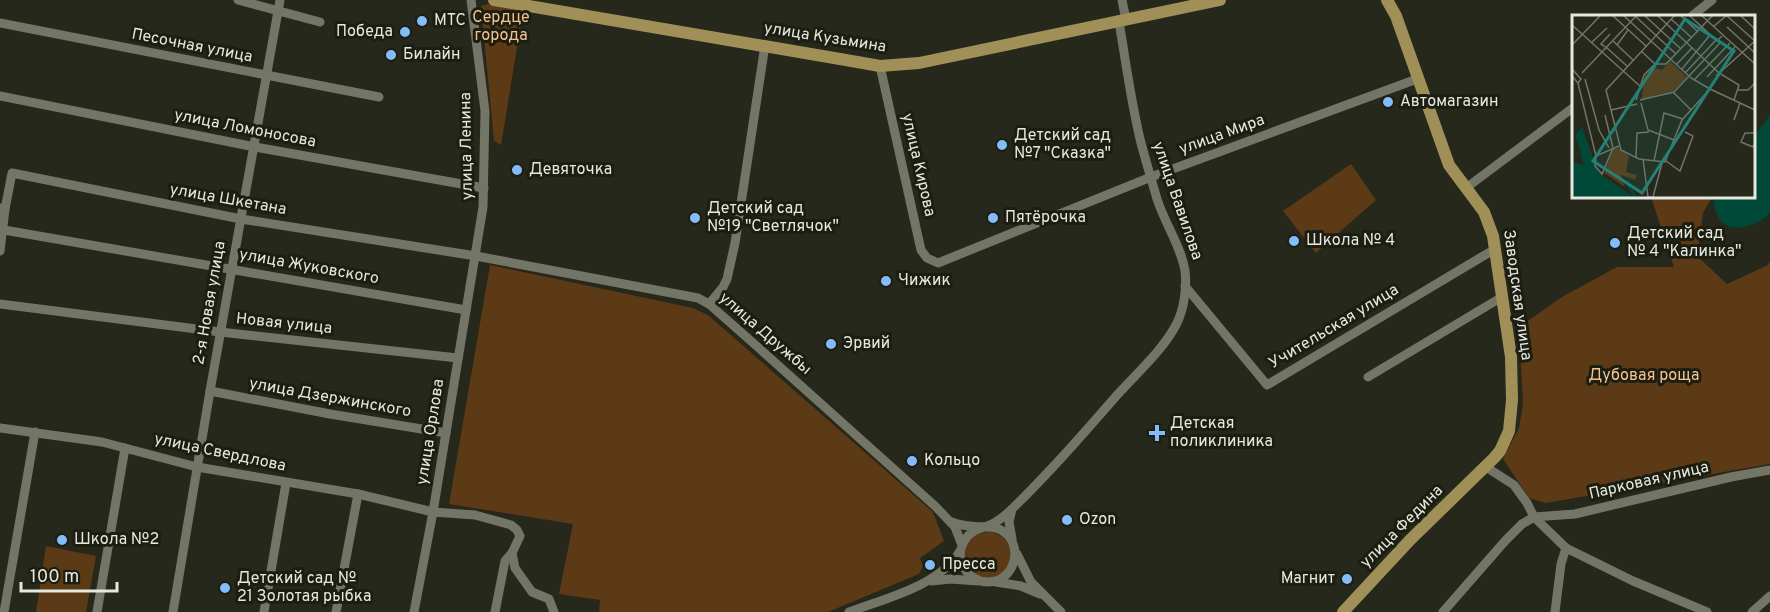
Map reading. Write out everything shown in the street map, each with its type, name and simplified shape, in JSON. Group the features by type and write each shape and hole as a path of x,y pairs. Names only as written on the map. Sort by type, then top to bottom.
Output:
{"main road":[{"name":"улица Кузьмина","path":"494,0 880,66 919,63 1220,0"},
{"name":"Заводская улица","path":"1387,0 1396,16 1449,165 1488,219 1495,249 1511,357 1512,419 1505,442 1486,467"},
{"name":"улица Федина","path":"1343,612 1410,540 1486,467"}],"street":[{"path":"238,0 320,21"},
{"name":"2-я Новая улица","path":"173,612 220,332 280,0"},
{"name":"улица Ленина","path":"471,0 485,111 484,188 476,256"},
{"name":"улица Вавилова","path":"985,527 1013,508 1070,449 1163,344 1182,313 1185,286 1183,263 1163,216 1141,142 1122,0"},
{"path":"1693,15 1712,0"},
{"name":"Песочная улица","path":"0,23 379,97"},
{"path":"709,304 727,279 735,243 765,45"},
{"name":"улица Кирова","path":"880,66 921,250 927,258 938,263"},
{"name":"улица Мира","path":"938,263 1151,177 1417,79"},
{"name":"улица Ломоносова","path":"0,96 255,147 484,188"},
{"path":"1466,188 1572,108"},
{"name":"улица Шкетана","path":"3,208 12,173 240,219 476,256"},
{"path":"0,251 4,230 3,208"},
{"name":"улица Жуковского","path":"4,230 466,310"},
{"name":"Учительская улица","path":"1185,286 1266,385 1495,249"},
{"name":"улица Дружбы","path":"476,256 686,294 709,304 952,522"},
{"name":"улица Орлова","path":"414,612 476,256"},
{"path":"1368,377 1502,297"},
{"name":"Новая улица","path":"0,304 220,332 458,358"},
{"name":"улица Дзержинского","path":"210,391 446,433"},
{"name":"улица Свердлова","path":"0,428 126,448 197,467 358,494 433,512 475,515 511,525 517,530 520,536 513,553"},
{"path":"4,612 35,432"},
{"path":"97,612 126,448"},
{"path":"1486,467 1514,485 1534,517 1566,548 1623,577 1707,612"},
{"name":"Парковая улица","path":"1534,517 1575,514 1770,470"},
{"path":"264,612 286,483"},
{"path":"336,612 358,494"},
{"path":"1013,508 1009,522 1014,545 1025,573 1042,595 1061,612"},
{"path":"1443,612 1522,524 1534,517"},
{"path":"952,522 971,527 1001,530 1014,545 1013,567 1005,576 993,581"},
{"path":"952,522 962,548 962,564 969,575 981,581"},
{"path":"849,612 927,582 947,569 969,535 985,527"},
{"path":"1556,612 1561,564 1566,548"},
{"path":"495,612 505,561 513,553"},
{"path":"513,553 515,568 526,586 532,592 549,599 554,612"},
{"path":"927,582 950,579 993,581 1021,586 1042,595"},
{"path":"1752,612 1770,596"}],"green space":[{"name":"Сердце города","path":"487,4 523,11 501,145 494,141 481,6"},
{"path":"1351,164 1376,200 1316,253 1283,211"},
{"name":"Дубовая роща","path":"1651,198 1711,198 1703,213 1697,256 1727,284 1768,265 1770,261 1770,464 1546,503 1529,498 1503,459 1519,428 1523,404 1519,327 1562,297 1617,267 1674,267"},
{"path":"490,265 693,308 708,315 933,512 944,541 920,558 923,566 919,574 828,612 599,612 600,600 559,594 573,524 449,504"},
{"path":"988,532 1004,539 1011,555 1004,571 988,578 972,571 965,555 972,539"},
{"path":"46,546 96,556 86,612 36,612"}],"shaded area":[{"path":"1770,115 1770,213 1754,224 1734,228 1723,223 1719,218 1713,198 1755,198 1755,135"}],"place":[{"name":"МТС","path":"422,21"},
{"name":"Победа","path":"405,32"},
{"name":"Билайн","path":"391,55"},
{"name":"Автомагазин","path":"1388,102"},
{"name":"Детский сад №7 \"Сказка\"","path":"1002,145"},
{"name":"Девяточка","path":"517,170"},
{"name":"Детский сад №19 \"Светлячок\"","path":"695,218"},
{"name":"Пятёрочка","path":"993,218"},
{"name":"Школа № 4","path":"1294,241"},
{"name":"Детский сад № 4 \"Калинка\"","path":"1615,243"},
{"name":"Чижик","path":"886,281"},
{"name":"Эрвий","path":"831,344"},
{"name":"Детская поликлиника","path":"1157,433"},
{"name":"Кольцо","path":"912,461"},
{"name":"Ozon","path":"1067,520"},
{"name":"Школа №2","path":"62,540"},
{"name":"Пресса","path":"930,565"},
{"name":"Магнит","path":"1347,579"},
{"name":"Детский сад № 21 Золотая рыбка","path":"225,588"}]}
